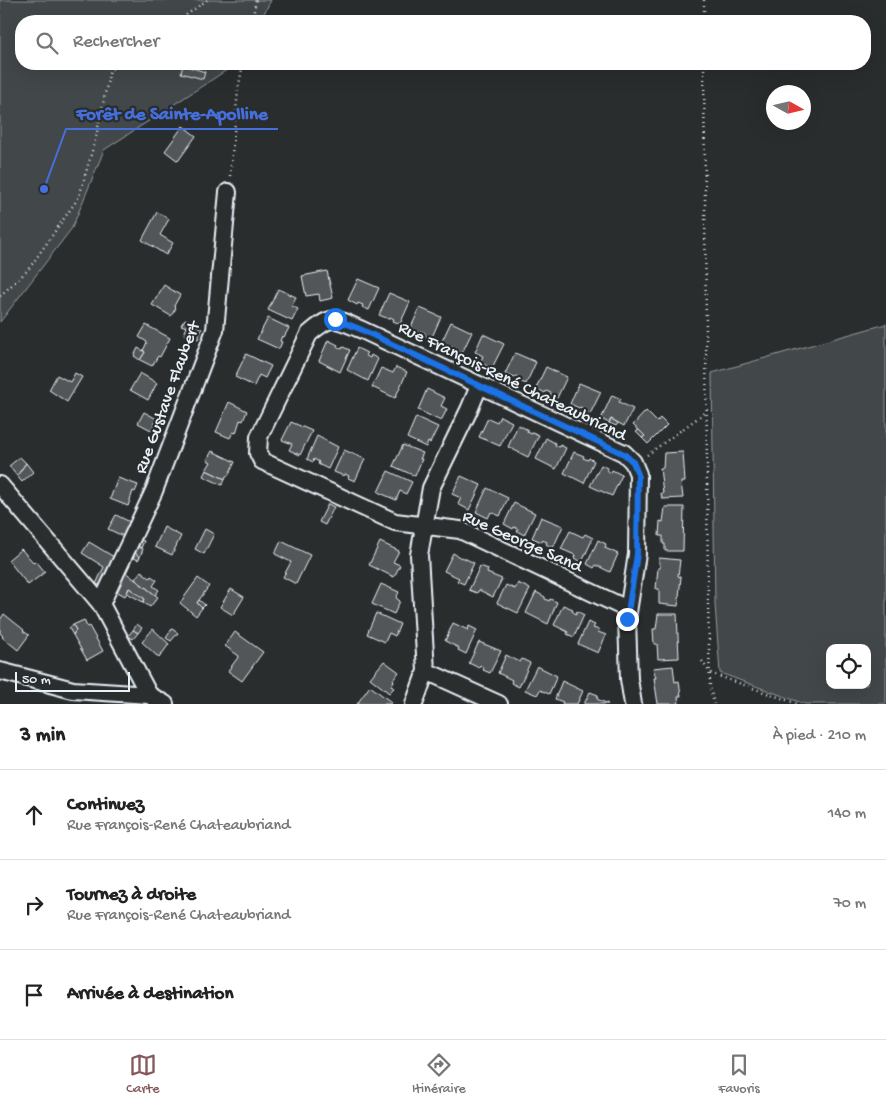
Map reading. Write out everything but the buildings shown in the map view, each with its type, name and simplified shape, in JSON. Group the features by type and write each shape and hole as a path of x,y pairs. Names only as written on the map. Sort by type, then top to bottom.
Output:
{"street":[{"name":"Rue Gustave Flaubert","path":"101,604 154,491 214,330 228,192"},
{"name":"Rue François-René Chateaubriand","path":"262,461 258,453 259,436 309,334 322,322 335,319 624,454 634,465 638,474 637,554 627,609 629,679 633,704"},
{"path":"414,704 426,671 419,555 431,488 479,386"},
{"name":"Rue George Sand","path":"262,461 395,522 460,530 627,609"},
{"path":"0,486 101,604 149,694"},
{"path":"0,671 73,690 149,694 165,704"},
{"path":"426,671 499,704"}],"path":[{"path":"186,15 207,0"},
{"path":"253,15 256,0"},
{"path":"704,0 704,15"},
{"path":"0,296 28,270 79,197 96,137 110,70"},
{"path":"228,192 238,90 243,70"},
{"path":"704,70 710,686 714,704"},
{"path":"634,465 706,412"},
{"path":"702,661 710,673 798,704"}],"shaded area":[{"path":"0,0 271,0 263,15 15,15 15,70 227,70 104,150 72,228 0,322"},
{"path":"886,324 886,704 805,704 720,673 715,604 712,373"}],"place":[{"name":"Forêt de Sainte-Apolline","path":"44,189"}],"route":[{"path":"335,319 360,329 624,454 633,462 638,474 637,554 627,609 627,619"}]}
